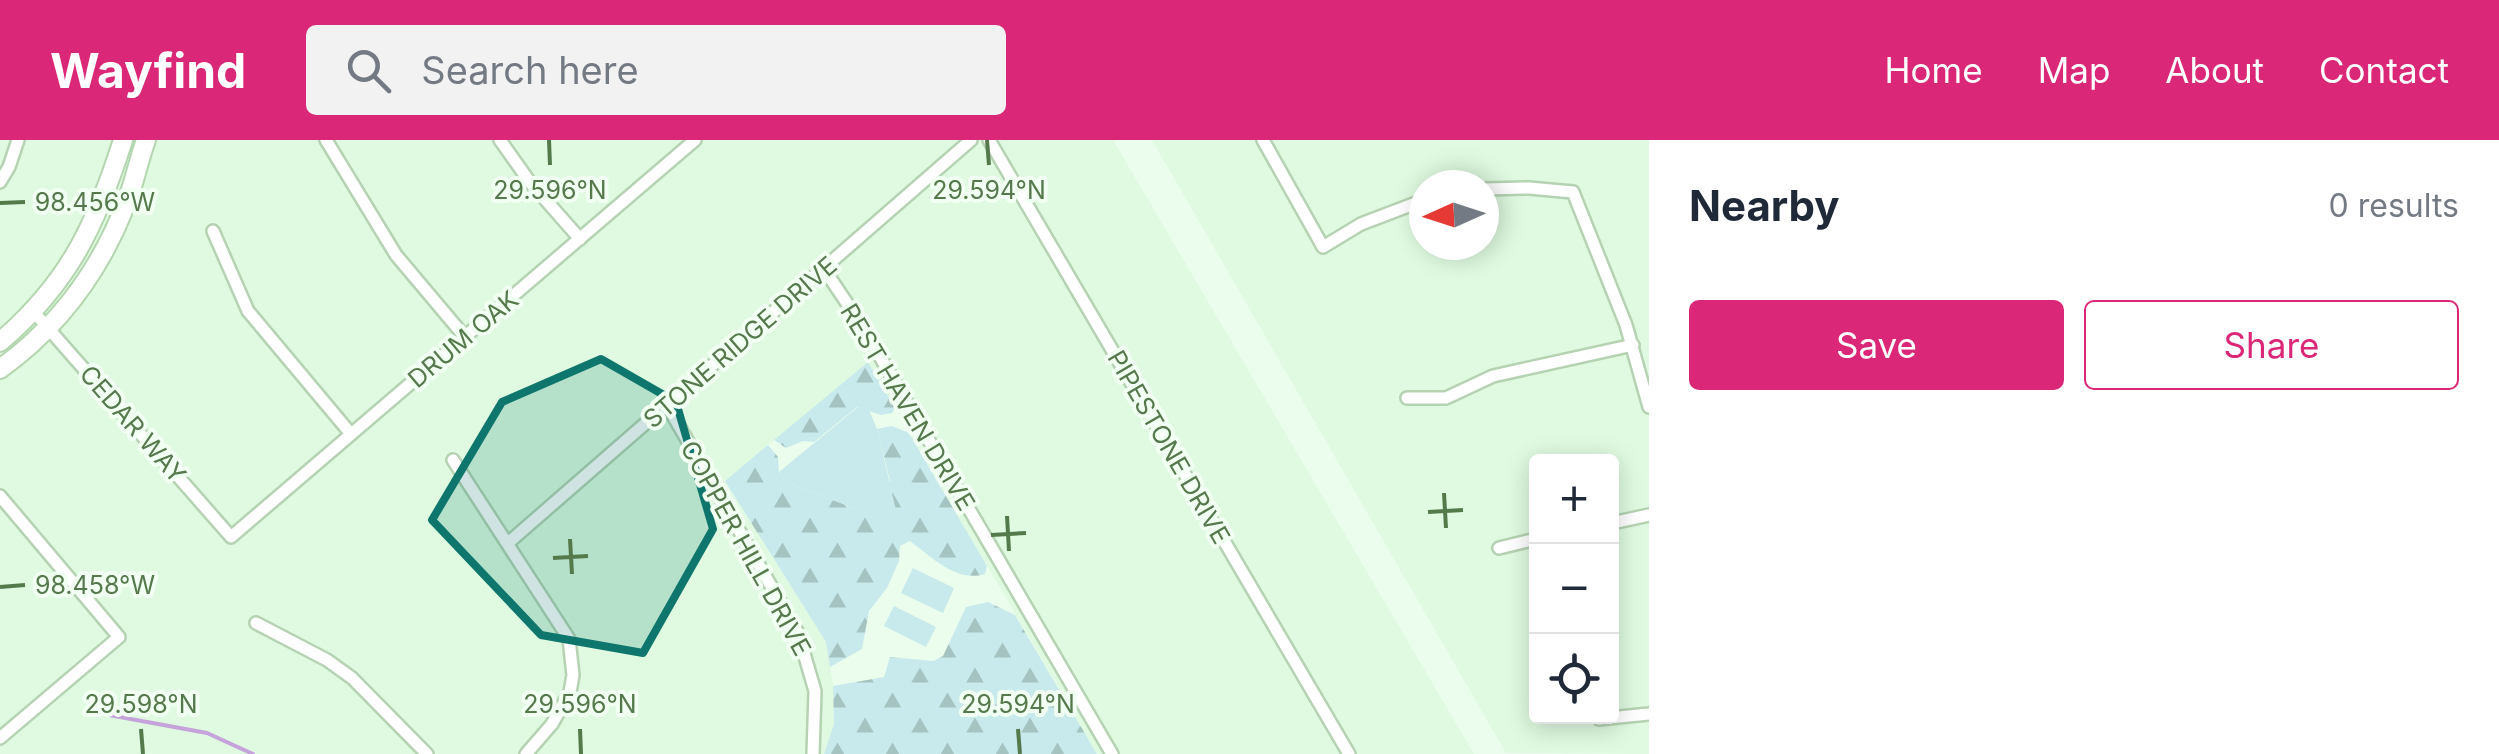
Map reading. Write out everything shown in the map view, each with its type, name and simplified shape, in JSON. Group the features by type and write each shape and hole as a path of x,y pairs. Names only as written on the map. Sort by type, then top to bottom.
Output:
{"street":[{"path":"0,182 10,167 18,140"},
{"path":"0,342 34,312 70,266 106,195 122,140"},
{"path":"0,370 50,328 89,278 127,203 146,140"},
{"path":"326,140 396,255 465,337"},
{"path":"500,140 529,181 580,239"},
{"name":"DRUM OAK","path":"230,537 694,140"},
{"name":"STONE RIDGE DRIVE","path":"508,542 971,140"},
{"name":"PIPESTONE DRIVE","path":"989,140 1349,754"},
{"path":"1262,140 1323,247 1361,224 1409,206"},
{"path":"1499,189 1573,192 1633,345 1649,407"},
{"path":"213,230 248,311 351,434"},
{"name":"REST HAVEN DRIVE","path":"824,269 1112,754"},
{"name":"CEDAR WAY","path":"34,312 230,537"},
{"path":"1406,398 1446,398 1493,376 1633,345"},
{"name":"COPPER HILL DRIVE","path":"668,405 802,642 815,692 813,754"},
{"path":"453,460 561,622 572,656 573,674 562,709 526,754"},
{"path":"0,496 119,637 1,734"},
{"path":"1619,521 1649,515"},
{"path":"1499,548 1529,541"},
{"path":"256,622 352,678 427,754"},
{"path":"1619,717 1649,714"}],"highlighted area":[{"path":"601,359 676,402 713,529 643,653 541,635 432,520 502,402"}],"shaded area":[{"path":"0,140 1113,140 1474,754 1097,754 868,362 725,481 826,642 834,724 824,754 0,754"},
{"path":"1152,140 1649,140 1649,754 1506,753"}],"green space":[{"path":"868,362 895,408 892,413 881,415 857,407 814,442 803,441 786,448 774,440"},
{"path":"858,407 869,410 877,429 896,510 859,510 786,482 779,472"},
{"path":"892,426 909,433 987,566 985,574 954,572 910,541 900,546 899,561 887,588 869,611 862,649 830,667 826,642 725,481 768,445 778,457 779,472 786,482 859,510 890,481 877,429"},
{"path":"913,568 954,588 943,613 901,593"},
{"path":"988,602 1015,615 1097,754 824,754 834,724 833,686 884,677 890,657 933,661 943,656 966,607"},
{"path":"894,606 936,627 926,647 884,626"}],"waterway":[{"path":"109,715 207,733 253,754"}]}
